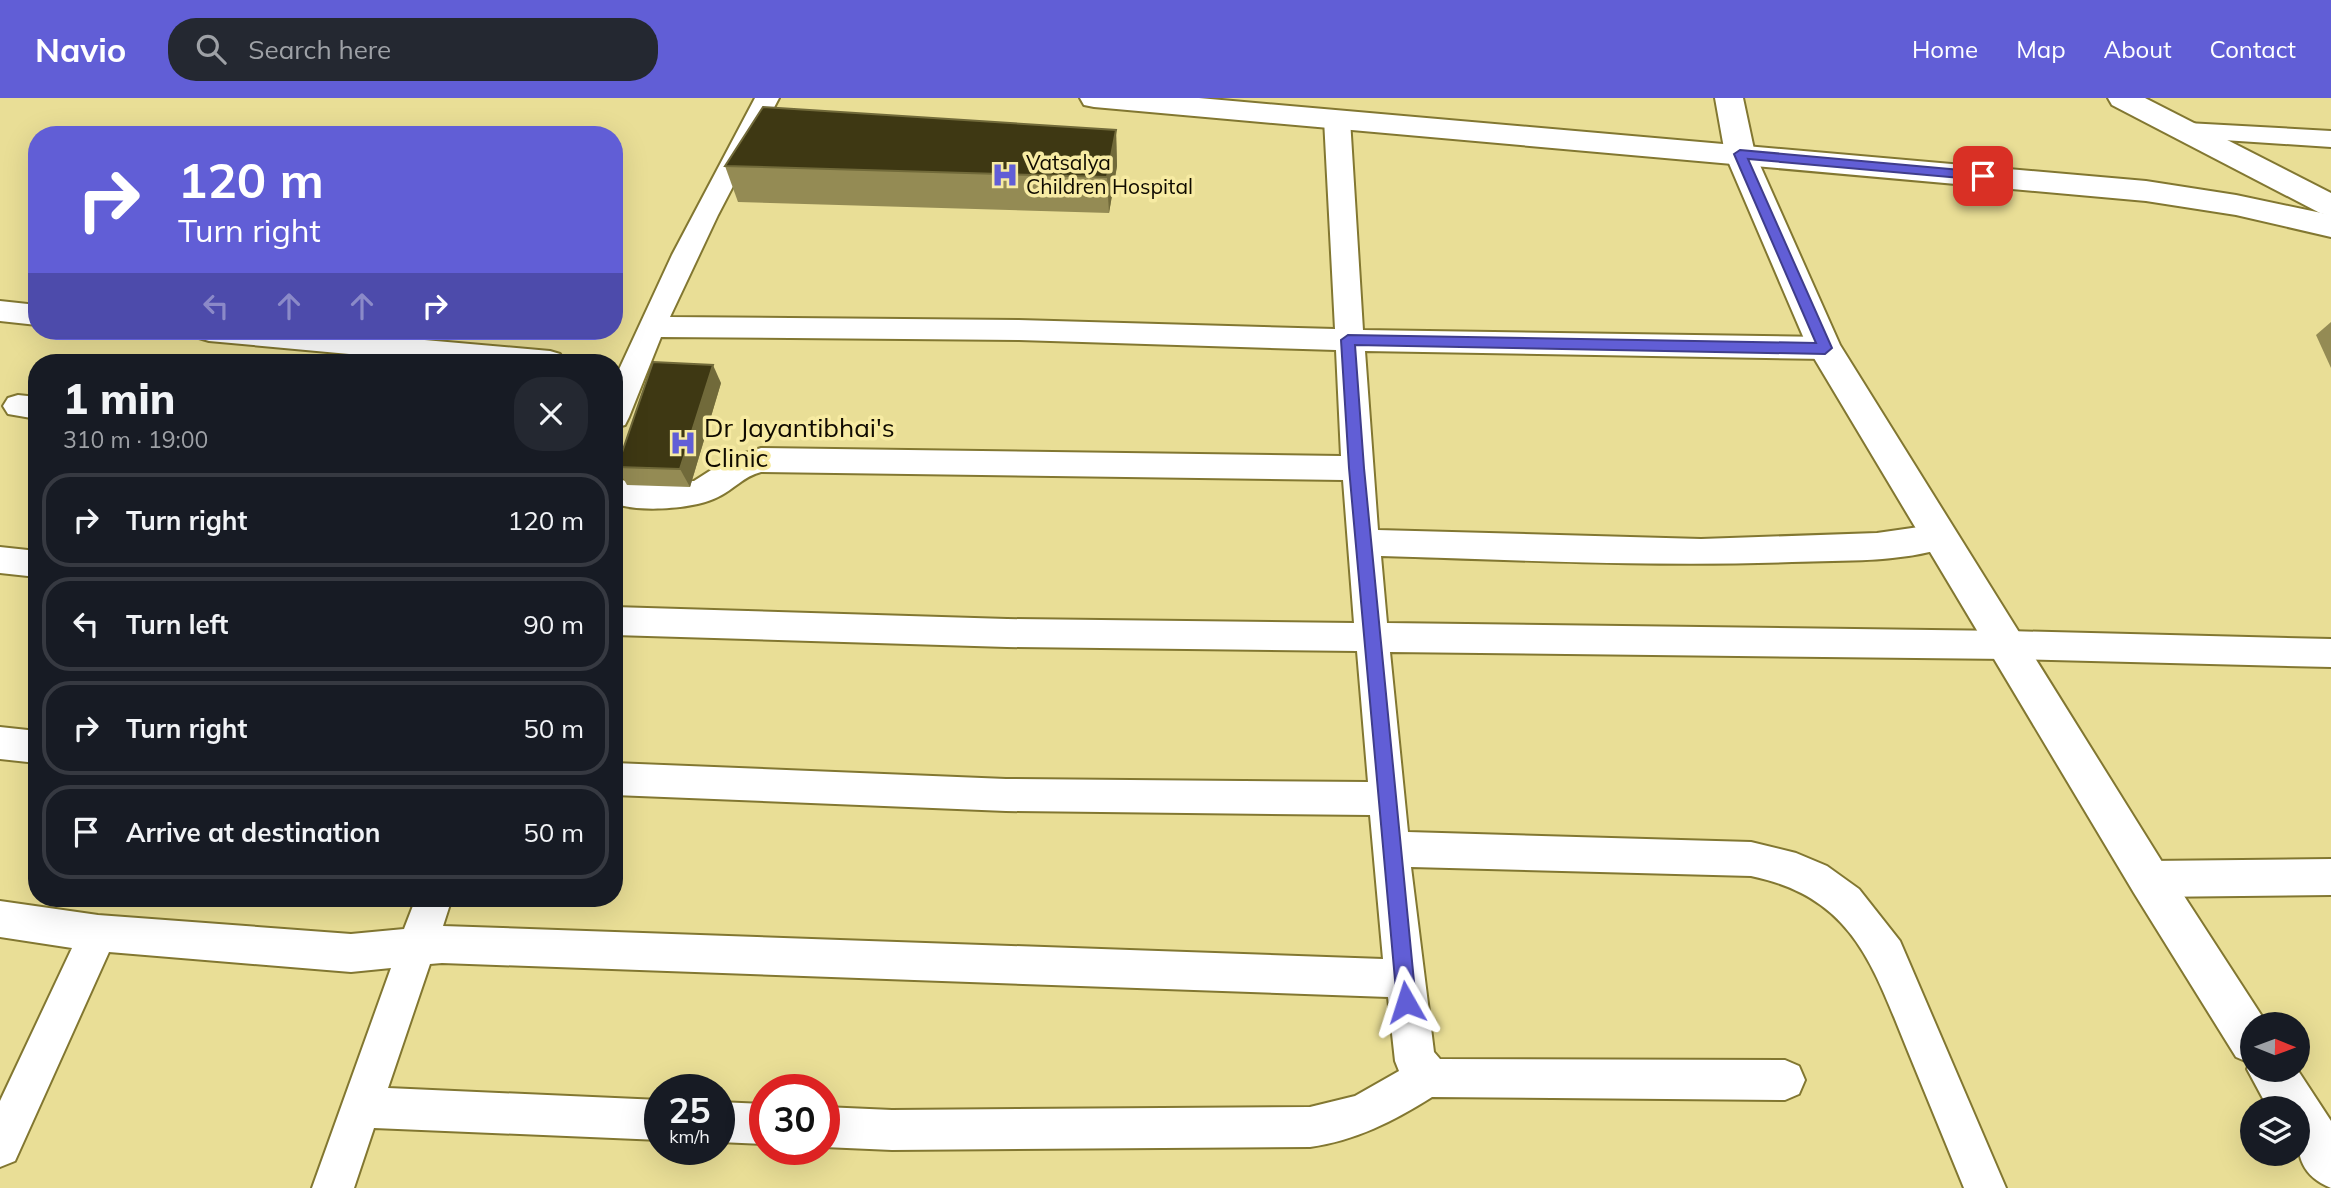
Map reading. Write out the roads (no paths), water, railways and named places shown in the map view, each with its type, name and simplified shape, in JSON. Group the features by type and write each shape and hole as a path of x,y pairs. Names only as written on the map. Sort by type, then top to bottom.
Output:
{"street":[{"path":"624,366 652,327 698,226 767,98"},
{"path":"1094,98 2146,191 2236,205 2331,226"},
{"path":"1729,98 1740,154 1825,348 2240,1022"},
{"path":"2122,98 2331,205"},
{"path":"1337,119 1357,468 1374,638 1390,849 1415,1061 1429,1076 1440,1079 1785,1080"},
{"path":"2187,131 2331,139"},
{"path":"0,311 28,314"},
{"path":"652,327 1019,330 1348,340 1825,348"},
{"path":"261,340 331,352 375,354"},
{"path":"623,494 628,496 695,493 703,491 734,468 761,460 1357,468"},
{"path":"1364,543 1702,552 1877,546 1940,537"},
{"path":"0,560 28,563"},
{"path":"623,621 1007,633 2008,645 2331,653"},
{"path":"0,743 28,746"},
{"path":"623,779 1006,795 1387,799"},
{"path":"1390,849 1751,859 1793,867 1815,877 1866,921 1887,954 1985,1188"},
{"path":"2150,879 2331,877"},
{"path":"333,1188 431,907"},
{"path":"0,919 98,933 351,953 417,945 986,962 1404,979"},
{"path":"1,1143 98,933"},
{"path":"840,1128 892,1130 1310,1127 1337,1124 1358,1117 1429,1076"},
{"path":"2279,1082 2313,1128"},
{"path":"359,1107 644,1119"}],"place":[{"name":"Vatsalya Children Hospital","path":"1005,175"},
{"name":"Dr Jayantibhai's Clinic","path":"683,443"}]}
